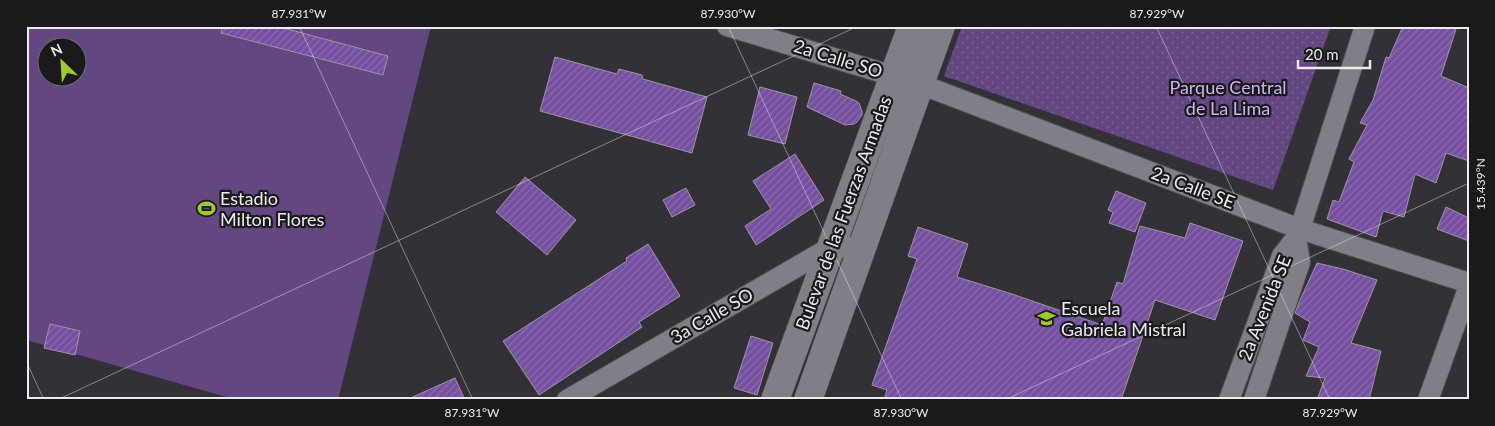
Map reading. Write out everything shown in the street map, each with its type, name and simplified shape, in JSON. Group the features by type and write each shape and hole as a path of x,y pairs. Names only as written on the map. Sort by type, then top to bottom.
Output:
{"street":[{"name":"2a Calle SO","path":"727,26 920,84"},
{"name":"Bulevar de las Fuerzas Armadas","path":"776,400 912,26"},
{"name":"Bulevar de las Fuerzas Armadas","path":"808,400 941,26"},
{"name":"2a Avenida SE","path":"1229,400 1282,256 1298,233 1365,26"},
{"name":"2a Calle SE","path":"920,84 1298,233 1469,284"},
{"name":"2a Avenida SE","path":"1254,400 1300,262 1298,233"},
{"path":"831,247 862,247"},
{"name":"3a Calle SO","path":"567,400 831,247"},
{"path":"1428,400 1469,284"}],"green space":[{"name":"Estadio Milton Flores","path":"26,26 431,26 338,400 237,400 26,340"},
{"name":"Parque Central de La Lima","path":"962,26 1331,26 1273,190 944,76"}],"building":[{"path":"222,26 276,26 388,56 383,75 221,33"},
{"path":"1403,26 1457,26 1441,76 1469,88 1469,161 1446,153 1436,183 1415,174 1404,217 1383,211 1376,237 1327,219 1333,200 1339,202 1354,162 1349,159 1367,125 1360,123 1373,100 1386,57 1389,58"},
{"path":"555,57 617,74 619,69 642,75 643,79 707,97 692,153 540,111"},
{"path":"814,83 841,91 840,94 859,103 862,115 857,122 845,125 807,107"},
{"path":"760,87 797,97 785,144 748,135"},
{"path":"795,154 824,200 756,245 745,226 771,209 753,181"},
{"path":"525,177 576,220 547,255 496,212"},
{"path":"686,188 695,205 672,217 663,200"},
{"path":"1116,191 1146,203 1135,232 1109,223 1113,212 1108,210"},
{"path":"1446,207 1469,218 1469,241 1437,229"},
{"path":"1190,223 1243,241 1215,320 1155,300 1121,400 884,400 887,390 872,385 917,259 908,256 918,227 968,244 957,277 1102,325 1117,282 1123,284 1140,226 1185,238"},
{"path":"648,244 680,296 639,322 642,327 539,395 503,341 627,261 626,258"},
{"path":"1317,263 1377,280 1351,343 1381,351 1369,400 1317,400 1325,378 1306,376 1319,347 1303,340 1310,322 1295,313"},
{"path":"50,324 80,331 75,355 44,348"},
{"path":"751,336 773,343 757,395 734,388"},
{"path":"455,378 465,400 406,400"}],"place":[{"name":"Estadio Milton Flores","path":"206,209"},
{"name":"Escuela Gabriela Mistral","path":"1047,319"}]}
